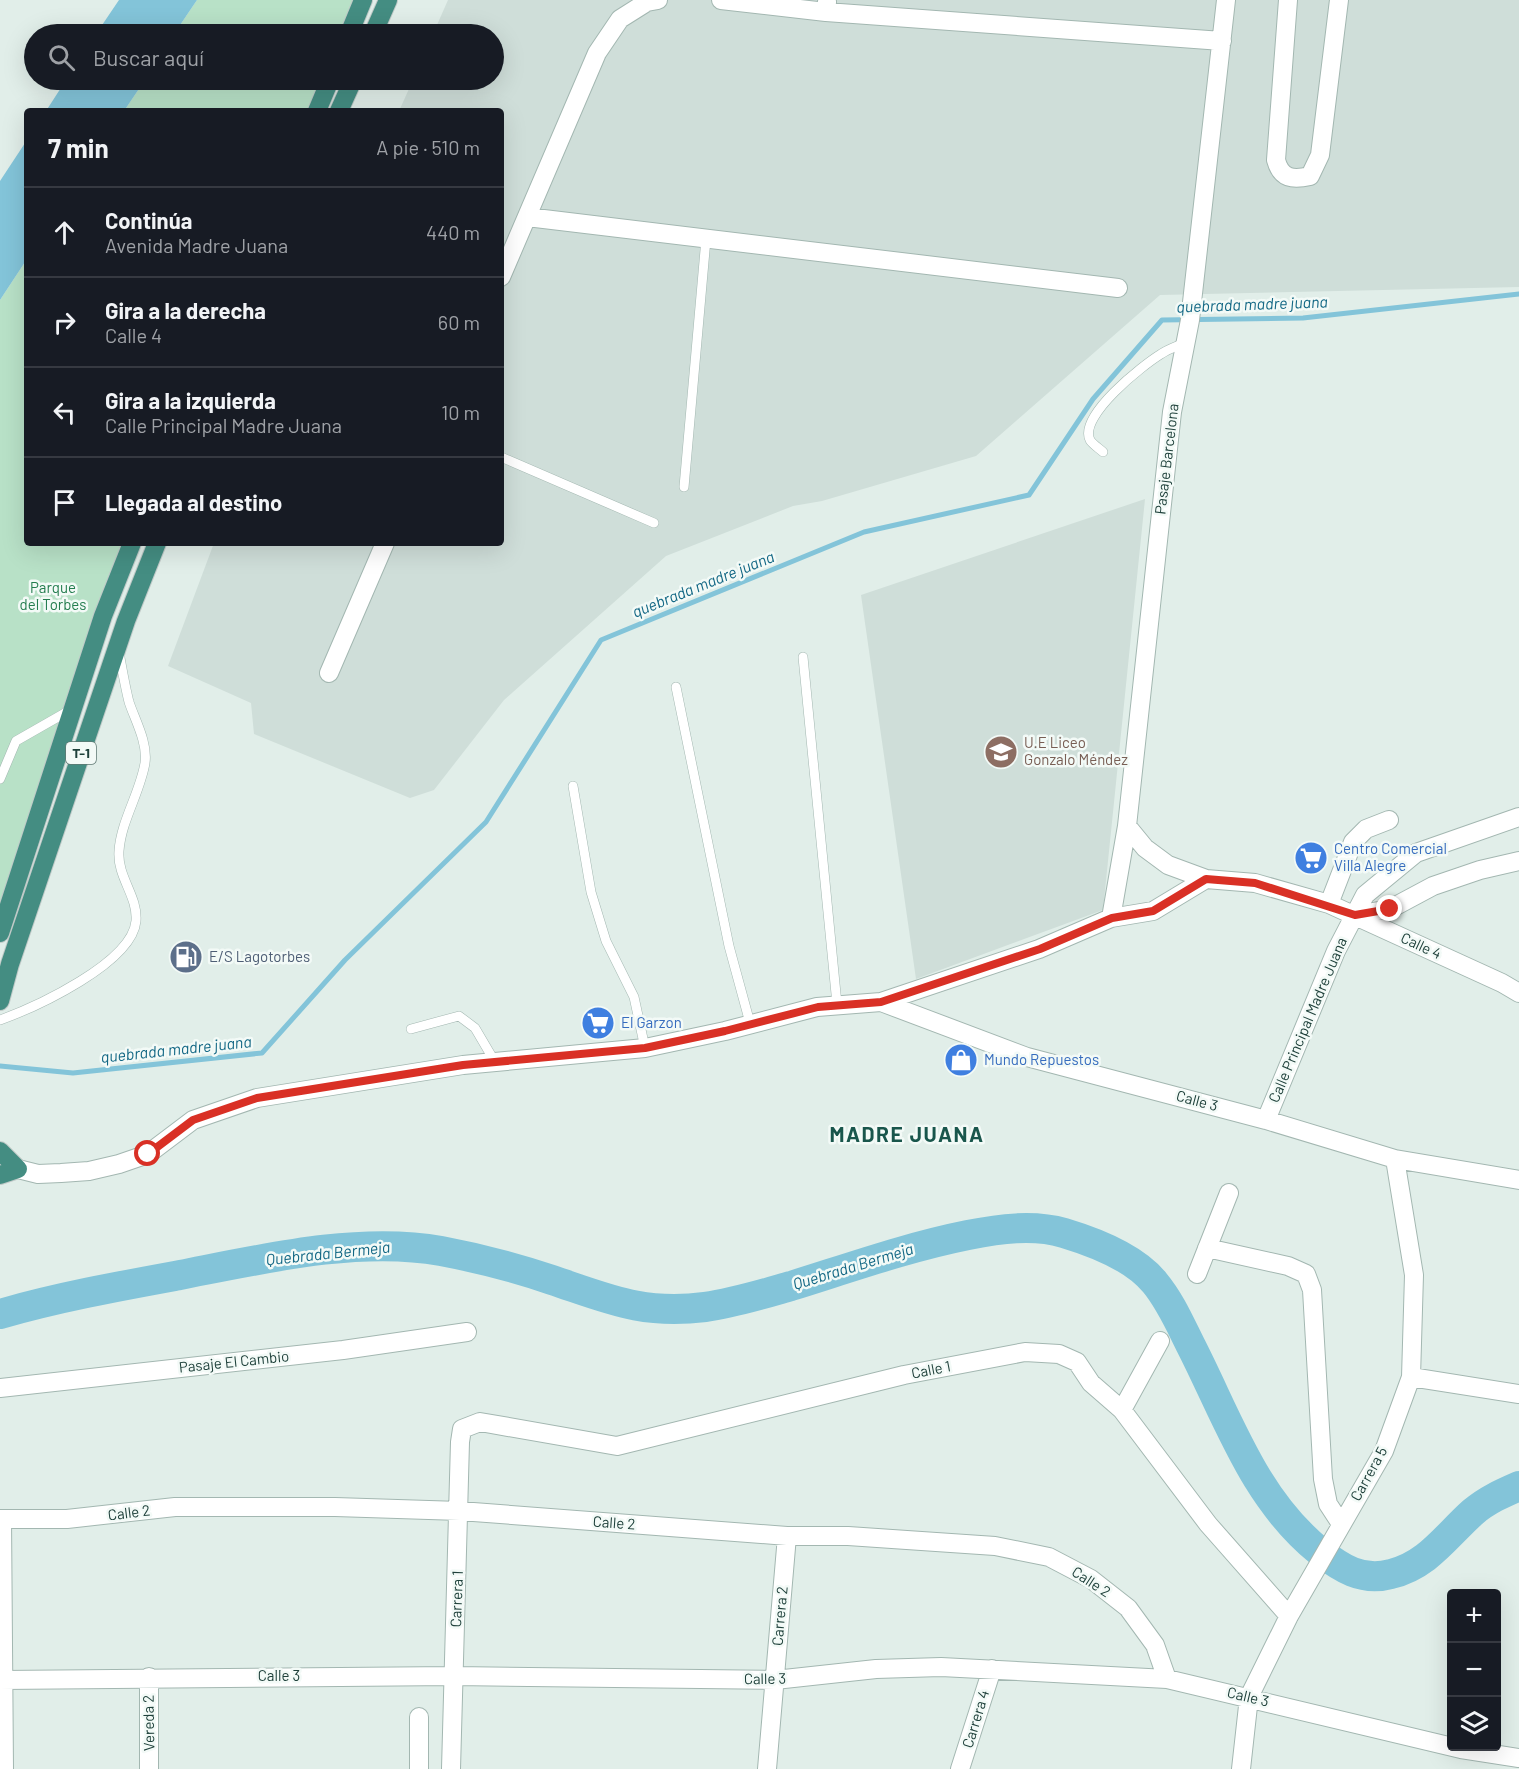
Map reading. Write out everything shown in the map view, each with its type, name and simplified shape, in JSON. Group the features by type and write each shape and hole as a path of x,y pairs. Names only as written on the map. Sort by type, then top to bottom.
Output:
{"highway":[{"path":"353,24 363,0"},
{"path":"377,24 388,0"},
{"path":"317,108 325,90"},
{"path":"340,108 348,90"},
{"name":"T-1","path":"0,933 103,616 131,546"},
{"name":"T-1","path":"0,1001 117,645 156,546"},
{"path":"0,1151 18,1169 0,1175"}],"street":[{"path":"504,270 597,53 620,19 647,2 658,0"},
{"path":"721,0 826,6 1222,41"},
{"name":"Pasaje Barcelona","path":"1112,918 1127,826 1172,412 1191,320 1226,0"},
{"path":"1288,0 1276,160 1284,176 1294,180 1310,176 1320,155 1339,0"},
{"path":"527,217 1118,288"},
{"path":"329,673 384,546"},
{"path":"1355,915 1365,895 1416,853 1519,817"},
{"path":"1329,904 1353,842 1366,829 1389,820"},
{"name":"Calle 4","path":"1127,826 1145,848 1168,865 1206,879 1255,883 1329,904 1502,983 1519,993"},
{"path":"1355,915 1390,909 1433,886 1480,870 1519,861"},
{"path":"18,1169 38,1174 89,1171 148,1154 193,1120 240,1102 495,1062 645,1048 837,1004 881,1002 1040,949 1112,918 1153,911 1206,879"},
{"name":"Calle Principal Madre Juana","path":"1266,1120 1336,951 1355,915"},
{"name":"Calle 3","path":"881,1002 1027,1057 1266,1120 1395,1159 1519,1180"},
{"name":"Carrera 5","path":"1241,1769 1249,1697 1289,1616 1384,1451 1411,1377 1414,1275 1395,1159"},
{"path":"1197,1274 1229,1193"},
{"path":"1208,1248 1288,1266 1306,1274 1312,1290 1323,1479 1337,1532"},
{"name":"Pasaje El Cambio","path":"0,1388 332,1351 467,1332"},
{"path":"1122,1410 1160,1341"},
{"name":"Calle 1","path":"462,1429 480,1422 617,1446 904,1375 1025,1352 1059,1354 1077,1362 1091,1383 1122,1410 1208,1524 1289,1616"},
{"path":"1411,1377 1519,1394"},
{"name":"Carrera 1","path":"451,1769 462,1429"},
{"name":"Calle 2","path":"1,1519 67,1519 175,1507 335,1507 460,1511 787,1536 848,1536 995,1546 1049,1557 1091,1579 1128,1608 1155,1645 1167,1679"},
{"path":"1,1519 4,1592 1,1680 4,1769"},
{"name":"Carrera 2","path":"767,1769 787,1536"},
{"name":"Calle 3","path":"1,1680 454,1676 775,1680 876,1669 941,1667 1167,1679 1461,1749 1519,1758"},
{"name":"Carrera 4","path":"960,1769 992,1670"},
{"name":"Vereda 2","path":"148,1677 149,1769"},
{"path":"419,1717 419,1769"}],"lane":[{"path":"684,487 706,238"},
{"path":"1103,452 1090,440 1089,430 1096,411 1138,371 1161,353 1186,342"},
{"path":"504,458 654,523"},
{"path":"0,1020 32,1009 88,976 124,949 136,922 133,898 120,872 119,850 145,762 142,738 129,699 117,645"},
{"path":"803,657 837,1004"},
{"path":"676,687 729,946 750,1023"},
{"path":"0,779 16,741 72,708"},
{"path":"573,786 591,892 606,941 634,997 645,1048"},
{"path":"411,1029 459,1016 474,1028 495,1062"}],"shaded area":[{"path":"448,0 1519,0 1519,287 1160,295 976,456 822,501 793,506 666,556 504,700 434,790 410,798 254,734 251,703 168,666 213,546 504,546 504,108 400,108 408,90 504,90 504,24 437,24"},
{"name":"U.E Liceo Gonzalo Méndez","path":"1145,499 1103,910 916,979 861,595"}],"green space":[{"path":"197,0 363,0 353,24 181,24"},
{"path":"138,90 326,90 318,108 126,108"},
{"name":"Parque del Torbes","path":"24,264 24,546 131,546 0,933 0,300"}],"water":[{"path":"119,0 197,0 181,24 103,24"},
{"path":"60,90 138,90 126,108 48,108"},
{"path":"24,145 24,264 0,300 0,181"}],"waterway":[{"name":"quebrada madre juana","path":"0,1066 73,1073 262,1053 345,960 486,822 601,640 864,532 1029,495 1093,399 1162,320 1303,318 1519,294"},
{"name":"Quebrada Bermeja","path":"0,1314 90,1292 277,1256 377,1246 441,1251 525,1271 627,1304 683,1309 748,1298 946,1240 1004,1229 1052,1230 1113,1252 1137,1266 1155,1283 1174,1313 1230,1428 1259,1481 1296,1530 1319,1551 1344,1568 1361,1575 1371,1576 1404,1570 1436,1549 1478,1508 1519,1486"}],"place":[{"name":"U.E Liceo Gonzalo Méndez","path":"1001,752"},
{"name":"Centro Comercial Villa Alegre","path":"1311,858"},
{"name":"E/S Lagotorbes","path":"186,957"},
{"name":"El Garzon","path":"598,1023"},
{"name":"Mundo Repuestos","path":"961,1060"}],"district":[{"name":"MADRE JUANA","path":"907,1135"}],"route":[{"path":"148,1154 193,1120 257,1098 366,1083 463,1065 592,1051 645,1048 725,1031 818,1007 881,1002 1068,939 1112,918 1153,911 1172,902 1206,879 1255,883 1329,904 1355,915 1390,909"}]}
